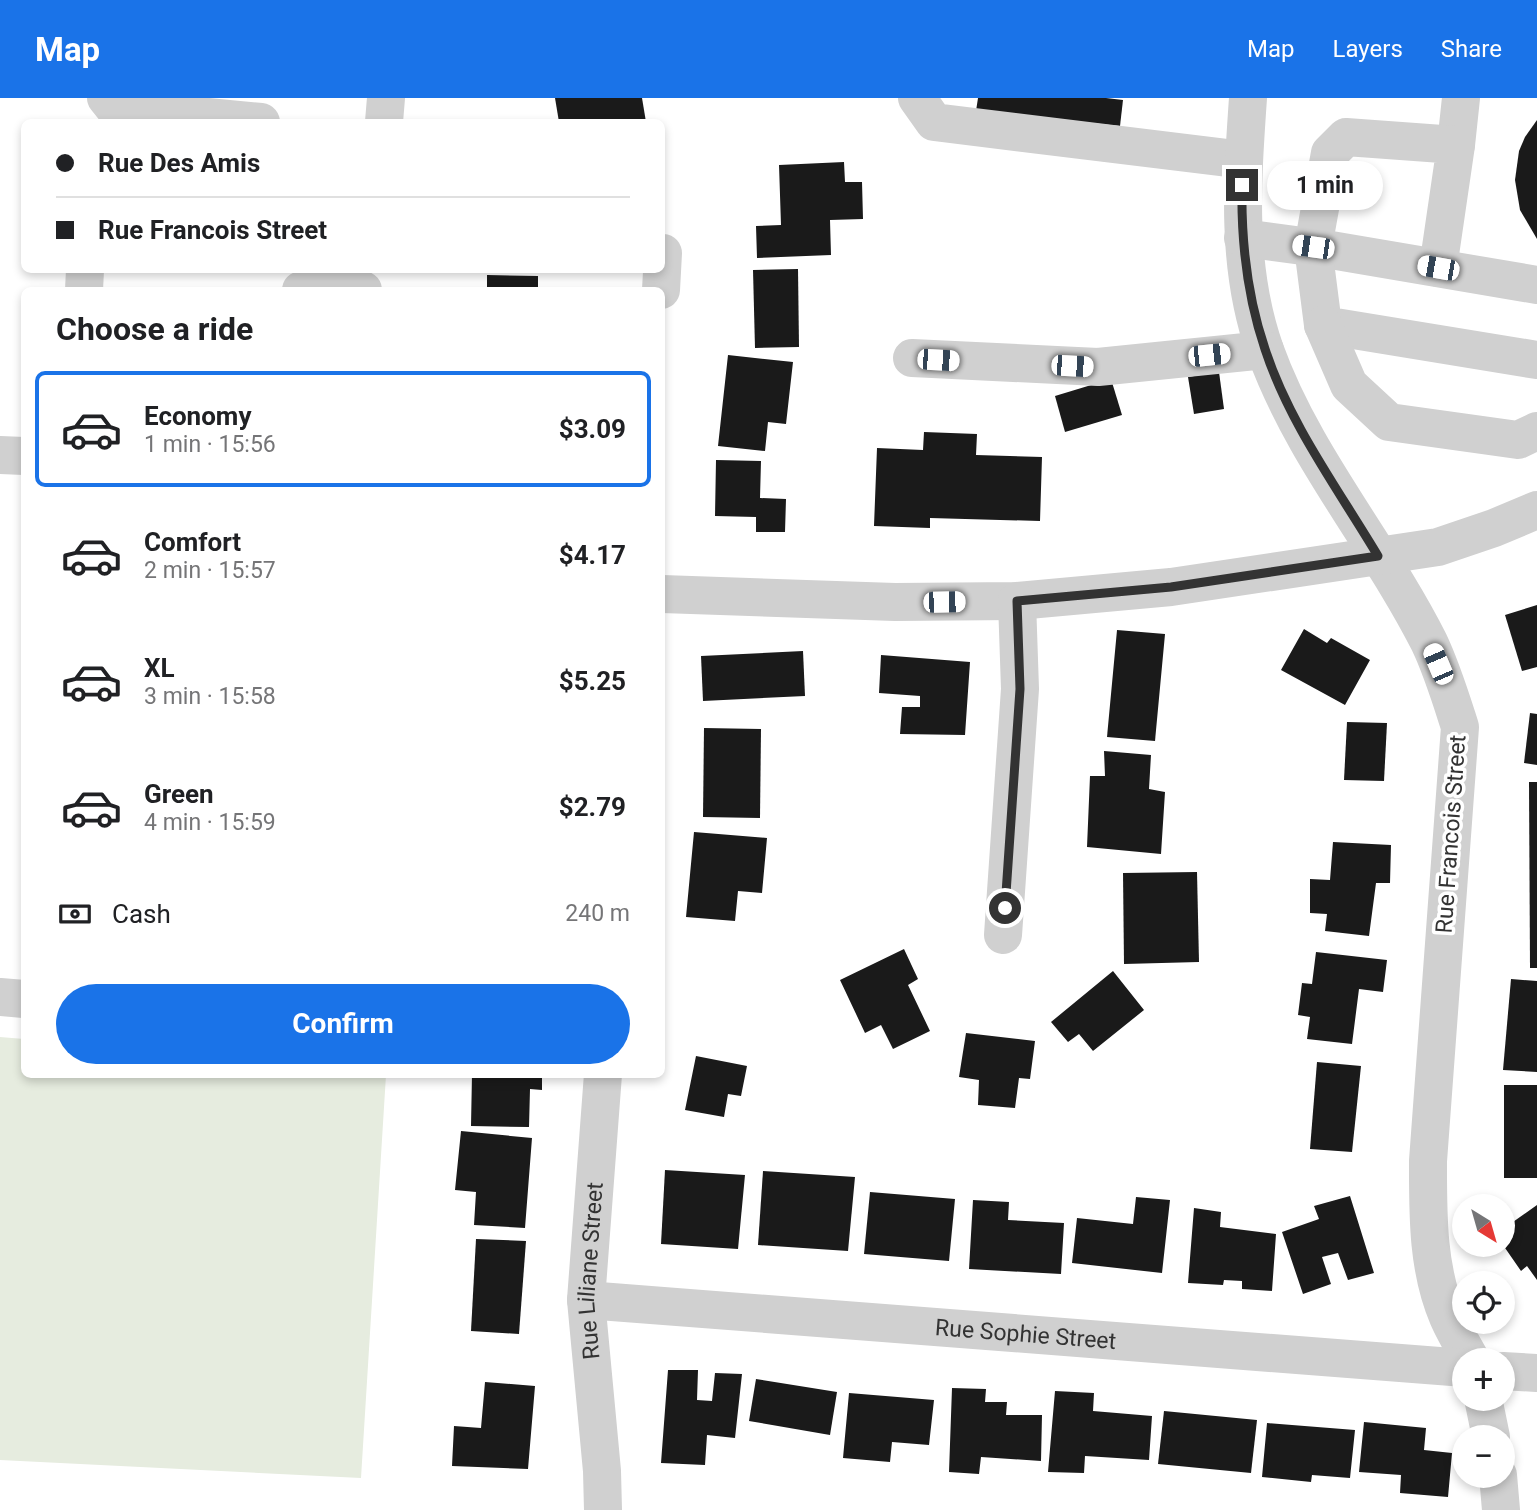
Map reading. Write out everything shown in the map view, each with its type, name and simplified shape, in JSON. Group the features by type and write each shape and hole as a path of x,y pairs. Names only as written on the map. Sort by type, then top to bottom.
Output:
{"street":[{"path":"91,119 92,98"},
{"path":"106,98 114,108 230,119"},
{"path":"384,119 386,98"},
{"path":"917,98 934,122 1244,160"},
{"name":"Rue Francois Street","path":"1248,98 1241,217 1252,306 1265,349 1282,392 1303,432 1429,642 1460,727 1428,1161 1428,1222 1433,1266 1447,1316 1464,1348"},
{"path":"1438,268 1461,98"},
{"path":"1456,145 1346,136 1329,153 1313,247 1323,325 1349,385 1389,422 1518,440 1537,430"},
{"path":"1243,238 1313,247 1537,285"},
{"path":"1323,325 1537,360"},
{"path":"912,358 1098,367 1265,349"},
{"path":"0,455 21,456"},
{"path":"665,594 895,603 1017,601 1171,587 1438,547 1537,510"},
{"path":"1003,934 1019,702 1017,601"},
{"path":"0,997 21,999"},
{"name":"Rue Liliane Street","path":"603,1078 586,1300 602,1471 603,1510"},
{"name":"Rue Sophie Street","path":"586,1300 1452,1366"},
{"path":"1515,1372 1537,1374"},
{"path":"1499,1488 1501,1510"}],"shaded area":[{"path":"0,1037 21,1039 21,1078 386,1078 361,1478 0,1460"}],"building":[{"path":"555,98 642,98 646,119 558,119"},
{"path":"978,98 1123,100 1120,126 976,111"},
{"path":"1537,120 1537,239 1520,210 1515,180 1519,151"},
{"path":"844,162 845,182 862,182 863,219 830,220 831,255 757,258 756,226 781,225 779,165"},
{"path":"798,269 799,347 755,348 753,270"},
{"path":"487,275 538,276 538,287 487,287"},
{"path":"728,355 793,362 786,424 768,422 765,451 718,446"},
{"path":"1219,372 1224,409 1194,414 1188,377"},
{"path":"1111,379 1122,415 1065,432 1055,396"},
{"path":"924,432 977,434 976,455 1042,457 1040,521 930,518 930,528 874,526 877,448 923,450"},
{"path":"716,460 761,461 760,498 786,499 785,532 756,532 756,517 715,516"},
{"path":"1537,605 1537,667 1522,671 1505,615"},
{"path":"1304,629 1327,643 1331,638 1370,660 1345,705 1281,670"},
{"path":"1117,630 1165,634 1155,741 1107,737"},
{"path":"803,651 805,696 703,701 701,656"},
{"path":"881,655 970,662 965,735 900,734 902,707 920,707 920,696 879,693"},
{"path":"1530,713 1537,714 1537,765 1524,763"},
{"path":"1347,722 1387,723 1384,781 1344,780"},
{"path":"704,728 761,729 760,818 703,817"},
{"path":"1104,751 1151,755 1149,789 1165,792 1161,854 1087,847 1090,776 1105,776"},
{"path":"1529,782 1537,782 1537,968 1530,968"},
{"path":"694,832 767,838 762,893 738,891 735,921 686,917"},
{"path":"1333,842 1391,845 1390,883 1376,883 1369,936 1325,931 1327,914 1310,913 1310,879 1330,880"},
{"path":"1197,872 1199,962 1124,964 1123,873"},
{"path":"904,949 918,979 908,985 930,1031 893,1049 881,1025 865,1033 840,980"},
{"path":"1316,952 1387,960 1383,992 1359,989 1352,1044 1307,1039 1310,1017 1298,1015 1302,983 1312,984"},
{"path":"1113,971 1144,1010 1093,1051 1079,1034 1068,1042 1051,1022"},
{"path":"1511,979 1537,981 1537,1072 1503,1070"},
{"path":"966,1033 1035,1041 1030,1079 1019,1078 1015,1108 978,1105 979,1080 959,1077"},
{"path":"696,1056 747,1066 741,1096 728,1094 724,1117 685,1110"},
{"path":"1317,1062 1361,1066 1352,1152 1310,1149"},
{"path":"472,1078 542,1078 542,1090 530,1089 529,1127 471,1126"},
{"path":"1504,1085 1537,1085 1537,1178 1504,1178"},
{"path":"461,1131 532,1138 525,1228 474,1225 476,1192 455,1190"},
{"path":"665,1170 745,1175 738,1249 661,1244"},
{"path":"763,1171 855,1177 848,1251 758,1245"},
{"path":"870,1192 955,1199 949,1261 864,1254"},
{"path":"1350,1196 1374,1273 1348,1280 1338,1253 1322,1257 1331,1284 1303,1294 1282,1232 1319,1219 1314,1206"},
{"path":"1136,1197 1170,1200 1162,1273 1072,1263 1077,1218 1133,1224"},
{"path":"973,1200 1009,1202 1008,1220 1064,1223 1061,1274 969,1269"},
{"path":"1537,1205 1537,1280 1527,1266 1521,1271 1511,1257 1516,1256 1516,1220"},
{"path":"1194,1208 1221,1212 1220,1227 1276,1234 1272,1291 1242,1289 1242,1281 1224,1280 1223,1285 1188,1283"},
{"path":"476,1239 526,1241 519,1334 471,1331"},
{"path":"668,1370 698,1370 697,1400 712,1401 715,1373 742,1374 735,1438 707,1435 705,1465 661,1463"},
{"path":"756,1379 837,1392 830,1435 749,1421"},
{"path":"485,1382 535,1386 528,1469 452,1466 454,1426 481,1428"},
{"path":"952,1388 986,1389 985,1402 1007,1402 1006,1415 1042,1415 1041,1461 981,1457 979,1474 949,1472"},
{"path":"1055,1391 1094,1393 1093,1411 1152,1416 1149,1460 1085,1456 1084,1473 1048,1472"},
{"path":"849,1393 934,1400 929,1445 892,1442 890,1462 843,1458"},
{"path":"1164,1411 1257,1420 1251,1473 1158,1464"},
{"path":"1364,1422 1426,1428 1424,1450 1452,1453 1448,1497 1400,1493 1401,1475 1359,1472"},
{"path":"1267,1423 1355,1430 1350,1478 1312,1475 1311,1482 1262,1477"}],"route":[{"path":"1005,908 1020,689 1017,601 1171,587 1378,556 1303,432 1282,392 1265,349 1252,306 1245,262 1241,217 1242,185"}]}
